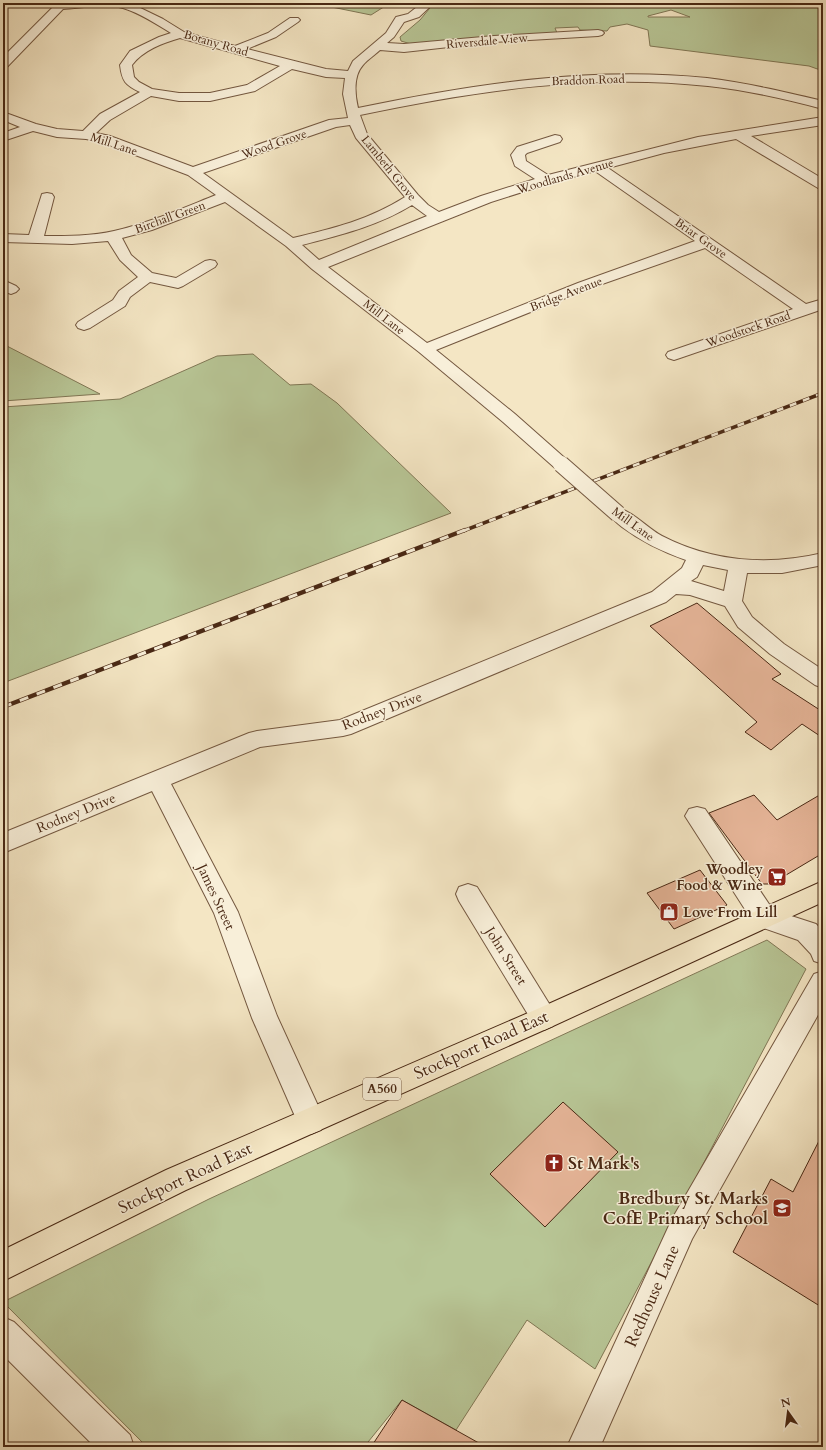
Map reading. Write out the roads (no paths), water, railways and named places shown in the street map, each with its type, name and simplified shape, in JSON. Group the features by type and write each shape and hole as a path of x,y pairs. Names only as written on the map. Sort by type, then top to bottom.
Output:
{"main road":[{"name":"A560","path":"764,918 823,891"},
{"name":"Stockport Road East","path":"3,1266 176,1180 544,1018 764,918"}],"street":[{"name":"Botany Road","path":"62,4 105,3 125,5 159,21 180,34 326,73 352,75"},
{"name":"Lambeth Grove","path":"428,3 417,15 400,19 390,35 357,64 352,75 349,94 354,117 361,135 413,198 423,208 438,217"},
{"path":"3,64 62,4"},
{"path":"237,49 272,35 294,20"},
{"name":"Riversdale View","path":"377,46 404,48 494,39 598,33"},
{"path":"180,34 163,39 134,54 126,65 128,78 135,86 149,92 179,97 210,97 251,88 290,64"},
{"name":"Braddon Road","path":"354,117 416,99 519,84 594,79 678,80 720,83 758,88 823,105"},
{"path":"86,135 105,117 149,92"},
{"name":"Mill Lane","path":"3,116 32,127 57,133 86,135 105,139 193,172 291,243 317,266 425,348 509,418 618,514 640,531 660,543 697,558 739,565 782,567 823,559"},
{"name":"Wood Grove","path":"193,172 354,117"},
{"name":"Woodlands Avenue","path":"317,266 438,217 486,199 546,180 662,149 737,134 823,121"},
{"path":"3,137 32,127"},
{"path":"737,134 823,185"},
{"path":"546,180 520,163 518,155 522,150 555,139"},
{"name":"Briar Grove","path":"598,167 804,310"},
{"name":"Birchall Green","path":"4,239 72,240 112,236 147,227 227,196"},
{"path":"35,240 47,197"},
{"path":"291,243 350,228 389,213 413,198"},
{"path":"112,236 125,257 147,277 178,283 210,264"},
{"name":"Bridge Avenue","path":"425,348 583,286 707,242"},
{"path":"84,325 120,303 124,294 147,277"},
{"name":"Woodstock Road","path":"674,355 823,304"},
{"name":"Rodney Drive","path":"3,843 257,739 343,728 659,597 674,587 690,572 697,558"},
{"path":"732,601 739,565"},
{"path":"674,587 692,588 732,601 745,622 777,650 823,680"},
{"name":"James Street","path":"158,780 226,912 266,1021 311,1121"},
{"path":"697,816 764,918 807,932 822,949 823,953"},
{"name":"John Street","path":"468,894 544,1018"},
{"name":"Redhouse Lane","path":"583,1447 682,1229 823,982"},
{"path":"3,1333 118,1447"}],"railway":[{"path":"463,531 823,393"},
{"path":"3,707 465,530"}],"place":[{"name":"Woodley Food & Wine","path":"777,877"},
{"name":"Love From Lill","path":"669,912"},
{"name":"St Mark's","path":"554,1163"},
{"name":"Bredbury St. Marks CofE Primary School","path":"782,1208"}]}
